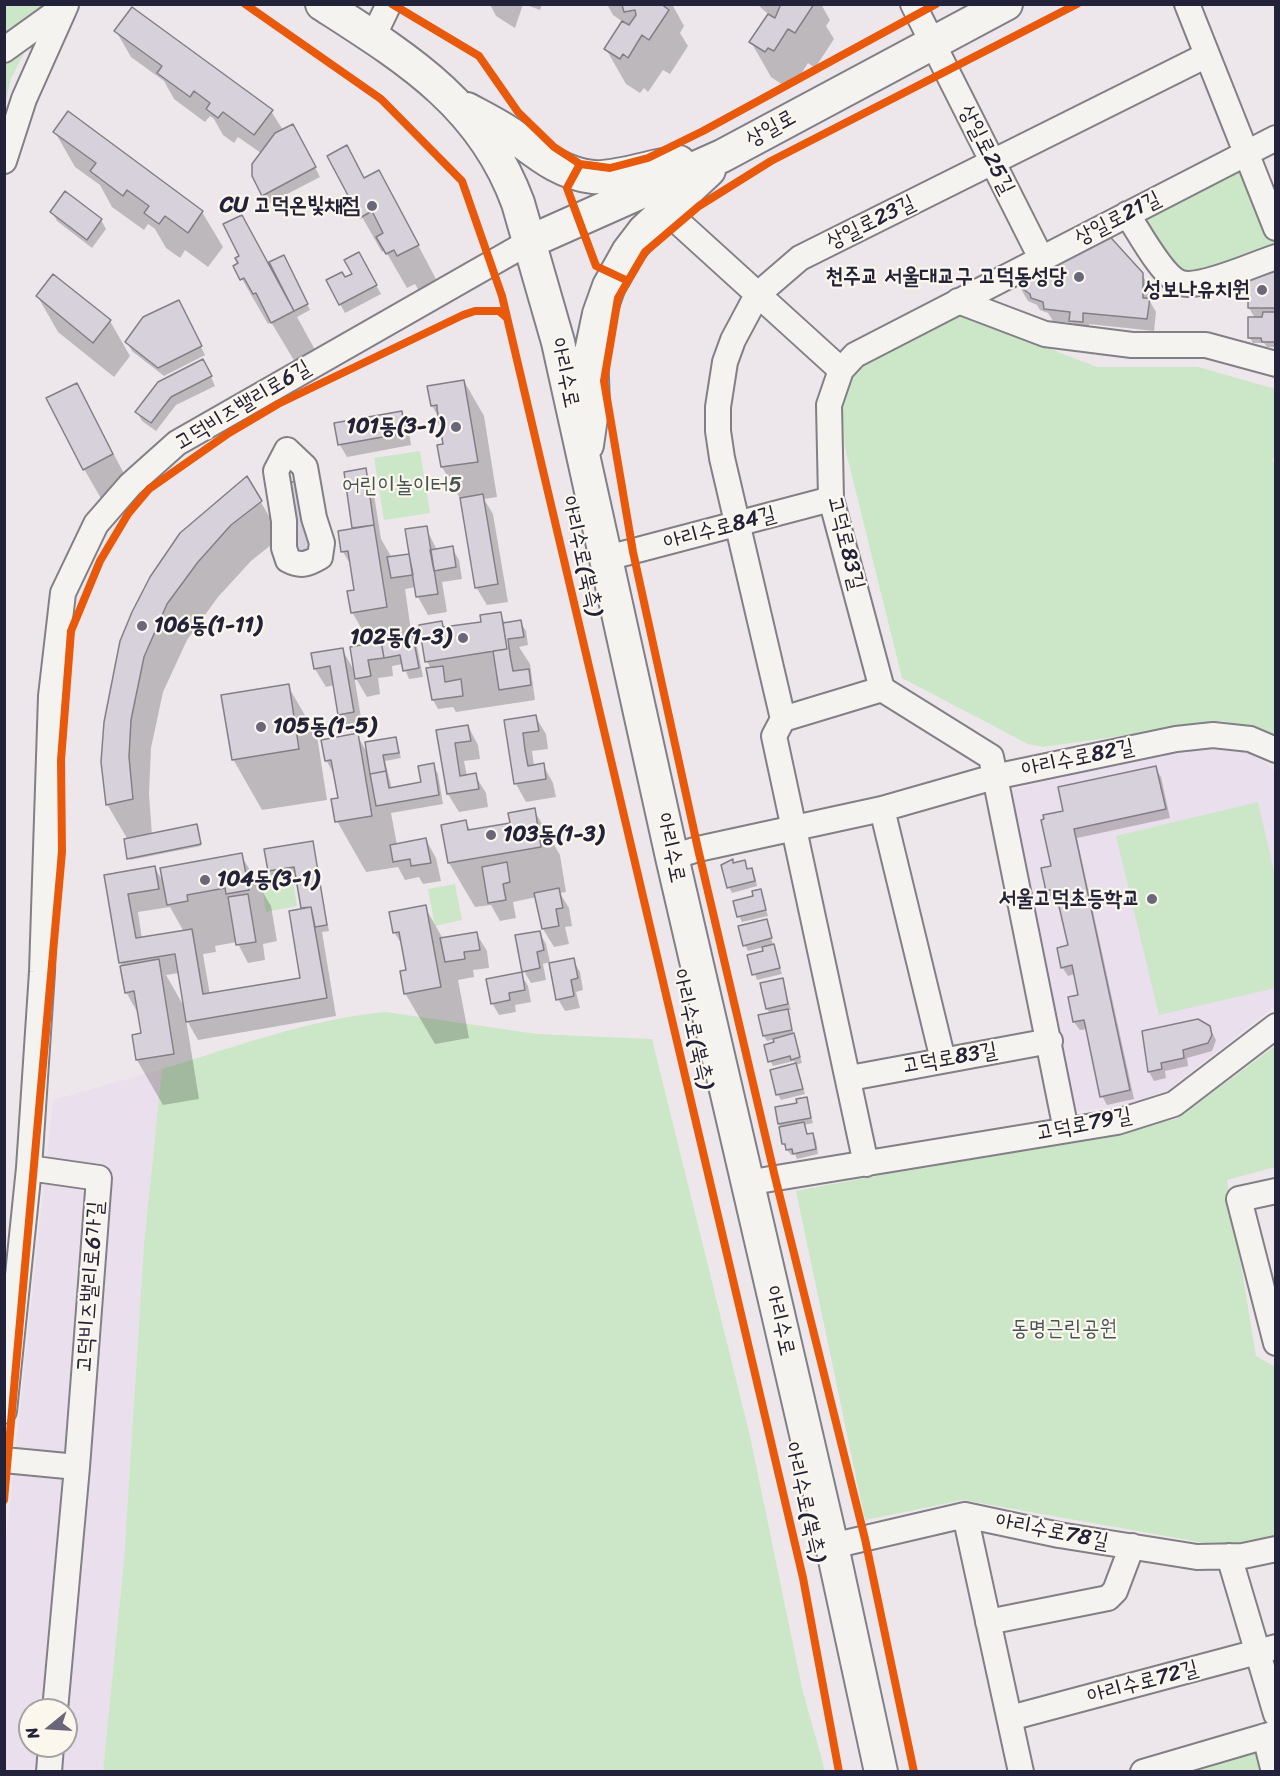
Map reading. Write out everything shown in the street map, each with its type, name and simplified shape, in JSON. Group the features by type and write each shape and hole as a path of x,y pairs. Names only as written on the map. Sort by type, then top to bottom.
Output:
{"main road":[{"name":"아리수로","path":"322,4 419,69 460,105 512,186 558,342 672,858 832,1546 881,1772"},
{"name":"상일로","path":"529,242 722,156 931,42 1006,4"},
{"path":"460,105 509,133 554,165 593,177 722,156"},
{"path":"584,464 593,404 591,352 599,314 609,286 628,252 644,231 722,156"}],"street":[{"path":"373,37 389,4"},
{"name":"상일로25길","path":"913,4 1041,258"},
{"path":"1187,4 1275,228"},
{"path":"4,50 66,5"},
{"path":"4,161 24,99 66,5"},
{"name":"상일로23길","path":"736,525 718,431 718,407 725,362 757,295 800,258 1207,55"},
{"name":"상일로21길","path":"958,301 1275,138"},
{"path":"666,211 841,370 855,356 958,301 1045,334 1132,345 1206,345 1275,363"},
{"path":"1127,214 1168,274 1181,283 1197,283 1275,257"},
{"name":"고덕비즈밸리로6길","path":"4,1411 28,1168 42,972 51,696 63,593 96,524 130,485 177,443 529,242"},
{"name":"고덕로83길","path":"841,370 829,405 831,499 882,689"},
{"name":"아리수로84길","path":"607,558 831,499"},
{"path":"736,525 783,718 774,736 850,1078 866,1164"},
{"path":"783,718 882,689 991,757 1050,1041 1066,1130"},
{"name":"아리수로82길","path":"672,858 698,849 882,808 994,777 1176,739 1213,735 1250,740 1275,750"},
{"path":"882,808 943,1060"},
{"name":"고덕로79길","path":"746,1183 780,1175 866,1164 1117,1122 1174,1104 1275,1026"},
{"name":"고덕로83길","path":"850,1078 1050,1041"},
{"name":"고덕비즈밸리로6가길","path":"28,1168 99,1178 77,1467 56,1698"},
{"path":"1275,1191 1239,1199 1275,1343"},
{"path":"4,1460 77,1467"},
{"path":"964,1515 1021,1772"},
{"name":"아리수로78길","path":"832,1546 964,1515 1197,1557 1229,1556 1275,1549"},
{"path":"988,1622 1108,1598 1115,1591 1132,1546"},
{"path":"1229,1556 1265,1650 1275,1714"},
{"name":"아리수로72길","path":"1010,1718 1265,1650"},
{"path":"1143,1772 1270,1735 1274,1772"}],"shaded area":[{"name":"서울고덕초등학교","path":"1193,744 1218,744 1245,751 1265,762 1276,773 1275,1006 1168,1090 1125,1106 1074,1111 1004,792"},
{"path":"162,1069 144,1244 124,1560 103,1771 5,1772 5,1550 53,1100"}],"green space":[{"path":"5,5 48,5 11,79 5,104"},
{"path":"1244,155 1275,233 1275,255 1182,281 1130,215"},
{"path":"960,314 1097,367 1198,367 1275,389 1275,456 1272,460 1276,464 1275,734 1223,721 1044,747 1028,744 902,678 845,448 842,407 852,373 864,363"},
{"name":"어린이놀이터5","path":"420,451 430,513 384,520 374,458"},
{"path":"1258,802 1275,876 1275,988 1159,1015 1116,836"},
{"path":"291,870 297,906 266,912 260,875"},
{"path":"455,884 462,920 435,926 428,889"},
{"path":"386,1012 537,1034 652,1039 750,1436 802,1688 825,1771 103,1771 124,1560 144,1244 162,1069 301,1027"},
{"name":"동명근린공원","path":"1275,1046 1275,1167 1227,1180 1256,1356 1275,1367 1275,1536 1247,1544 1205,1543 963,1500 865,1520 796,1191 1177,1119"},
{"path":"1275,1733 1275,1771 1184,1771"}],"building":[{"path":"661,4 669,10 649,40 642,35 628,58 623,54 620,59 604,49 622,21 629,25 636,15 635,10 624,12 622,5"},
{"path":"781,4 814,4 795,33 788,29 774,51 768,48 765,52 749,42 768,14 775,18"},
{"path":"132,7 273,110 254,135 223,112 218,118 206,109 210,103 194,91 190,97 157,73 162,66 114,31"},
{"path":"68,111 203,211 188,233 165,216 159,224 144,213 149,206 127,190 123,196 90,171 96,163 53,132"},
{"path":"293,124 316,167 262,196 252,176 252,164 275,133"},
{"path":"347,145 364,178 379,170 419,245 397,256 394,250 386,254 376,237 383,233 372,211 360,218 327,156"},
{"path":"65,191 102,219 87,240 50,212"},
{"path":"242,215 294,311 271,323 256,293 253,294 244,278 240,280 233,266 238,263 235,258 239,256 223,224"},
{"name":"천주교 서울대교구 고덕동성당","path":"1103,229 1143,273 1143,298 1150,298 1147,319 1083,313 1083,322 1069,321 1070,312 1044,309 1043,302 1031,298 1030,294 1016,284"},
{"path":"359,252 377,285 339,305 326,280 342,272 345,277 352,274 344,260"},
{"path":"284,255 308,304 294,311 269,262"},
{"name":"성보나유치원","path":"1276,271 1276,308 1248,308 1248,273"},
{"path":"53,274 111,320 93,343 36,296"},
{"path":"179,300 202,346 158,368 125,342 143,317"},
{"path":"1263,312 1276,312 1276,342 1262,342 1261,338 1248,338 1248,317 1262,317"},
{"path":"203,359 212,376 171,397 151,423 135,412 158,382"},
{"name":"101동(3-1)","path":"464,380 478,462 441,467 437,445 443,444 437,405 431,406 427,386"},
{"path":"77,383 113,454 83,470 46,398"},
{"path":"402,411 405,433 338,445 334,423"},
{"path":"366,468 374,525 352,528 344,472"},
{"name":"106동(1-11)","path":"247,476 262,501 231,525 198,562 167,604 144,657 131,720 129,757 133,799 106,805 101,762 104,722 120,641 132,612 150,577 180,533"},
{"path":"304,480 315,548 296,552 285,483"},
{"path":"483,494 498,584 475,588 460,498"},
{"path":"374,525 387,607 351,613 347,591 354,590 348,551 341,552 338,531"},
{"path":"427,526 438,594 416,597 405,529"},
{"path":"453,546 456,567 434,571 430,550"},
{"path":"409,554 413,575 391,578 387,557"},
{"name":"102동(1-3)","path":"501,612 507,649 425,662 419,625 442,621 443,627 481,622 480,615"},
{"path":"521,620 524,637 508,639 510,655 513,671 529,669 531,685 499,690 493,651 507,649 503,623"},
{"path":"413,636 419,668 403,671 400,655 384,658 381,641"},
{"path":"381,641 384,658 368,660 371,676 355,679 350,647"},
{"path":"343,648 354,712 338,715 330,666 314,669 311,653"},
{"path":"443,666 445,682 461,679 463,696 432,700 426,668"},
{"name":"105동(1-5)","path":"289,684 299,749 232,760 221,695"},
{"path":"536,715 539,731 523,733 525,750 528,766 544,763 546,779 514,784 504,720"},
{"path":"468,725 471,741 455,743 460,776 476,773 479,789 447,794 436,730"},
{"path":"358,733 372,816 335,822 331,799 338,798 331,760 325,761 321,740"},
{"path":"396,737 399,753 383,755 386,771 370,774 365,742"},
{"path":"434,763 439,795 376,806 370,774 386,771 389,788 421,782 418,766"},
{"path":"1156,766 1166,809 1074,829 1130,1090 1100,1097 1084,1020 1073,1022 1068,997 1078,995 1072,965 1061,968 1057,948 1068,945 1055,889 1046,891 1041,868 1051,866 1041,820 1044,819 1043,815 1063,811 1058,787"},
{"name":"103동(1-3)","path":"535,808 541,847 448,863 441,825 466,820 468,830 510,823 508,813"},
{"path":"197,824 201,844 127,859 124,839"},
{"path":"426,838 431,863 411,866 410,859 393,862 390,845"},
{"path":"313,841 327,925 315,927 311,907 301,908 294,867 268,871 264,849"},
{"name":"104동(3-1)","path":"242,853 249,890 226,894 225,888 187,895 188,901 167,905 160,868"},
{"path":"733,859 733,863 745,860 747,869 752,868 755,881 727,888 721,865"},
{"path":"507,862 510,882 503,884 506,900 488,903 482,867"},
{"path":"155,866 159,889 128,894 136,938 192,929 203,994 300,978 289,911 311,907 327,998 186,1022 175,954 119,963 104,875"},
{"path":"559,888 563,908 556,909 559,926 542,929 534,893"},
{"path":"761,889 766,910 737,917 733,901 753,896 752,891"},
{"path":"248,894 256,942 236,945 228,897"},
{"path":"426,905 441,987 404,994 400,971 406,970 399,932 393,933 389,912"},
{"path":"767,919 772,938 743,946 738,926"},
{"path":"540,931 544,950 537,952 540,968 522,972 515,935"},
{"path":"477,932 480,950 464,952 465,959 445,962 440,938"},
{"path":"774,944 780,968 752,975 747,955 763,951 762,947"},
{"path":"574,958 578,978 571,980 574,996 556,1000 549,963"},
{"path":"159,959 174,1054 136,1060 132,1035 141,1033 134,991 125,993 120,966"},
{"path":"522,972 525,990 509,993 510,1000 491,1004 486,979"},
{"path":"783,978 788,1004 766,1009 760,983"},
{"path":"788,1009 792,1030 763,1036 758,1015"},
{"path":"1198,1019 1210,1026 1212,1035 1208,1043 1183,1050 1184,1058 1161,1063 1162,1069 1148,1072 1142,1031"},
{"path":"794,1033 800,1057 791,1060 790,1056 768,1062 764,1045 774,1042 773,1039"},
{"path":"796,1063 803,1089 776,1095 770,1070"},
{"path":"807,1097 811,1118 778,1124 775,1107 797,1103 796,1099"},
{"path":"804,1122 807,1134 813,1133 816,1149 793,1154 792,1149 786,1150 785,1144 782,1144 779,1127"}],"cycle path":[{"name":"아리수로(북측)","path":"245,4 381,99 462,181 502,296 803,1578 839,1772"},
{"path":"392,4 479,56 518,112 554,147 580,164 610,168 648,158 703,131 936,4"},
{"path":"914,1772 865,1539 775,1177 698,849 633,552 604,381 618,298 645,252 699,206 771,161 1077,4"},
{"path":"580,164 567,188 596,266 628,281"},
{"path":"4,1500 62,852 61,760 71,631 100,561 128,514 149,489 229,433 278,404 463,315 475,311 499,311 507,318"}],"place":[{"name":"CU 고덕온빛채점","path":"372,206"},
{"name":"천주교 서울대교구 고덕동성당","path":"1079,277"},
{"name":"성보나유치원","path":"1262,290"},
{"name":"101동(3-1)","path":"456,427"},
{"name":"106동(1-11)","path":"142,626"},
{"name":"102동(1-3)","path":"463,638"},
{"name":"105동(1-5)","path":"261,727"},
{"name":"103동(1-3)","path":"491,835"},
{"name":"104동(3-1)","path":"205,880"},
{"name":"서울고덕초등학교","path":"1152,899"}]}
